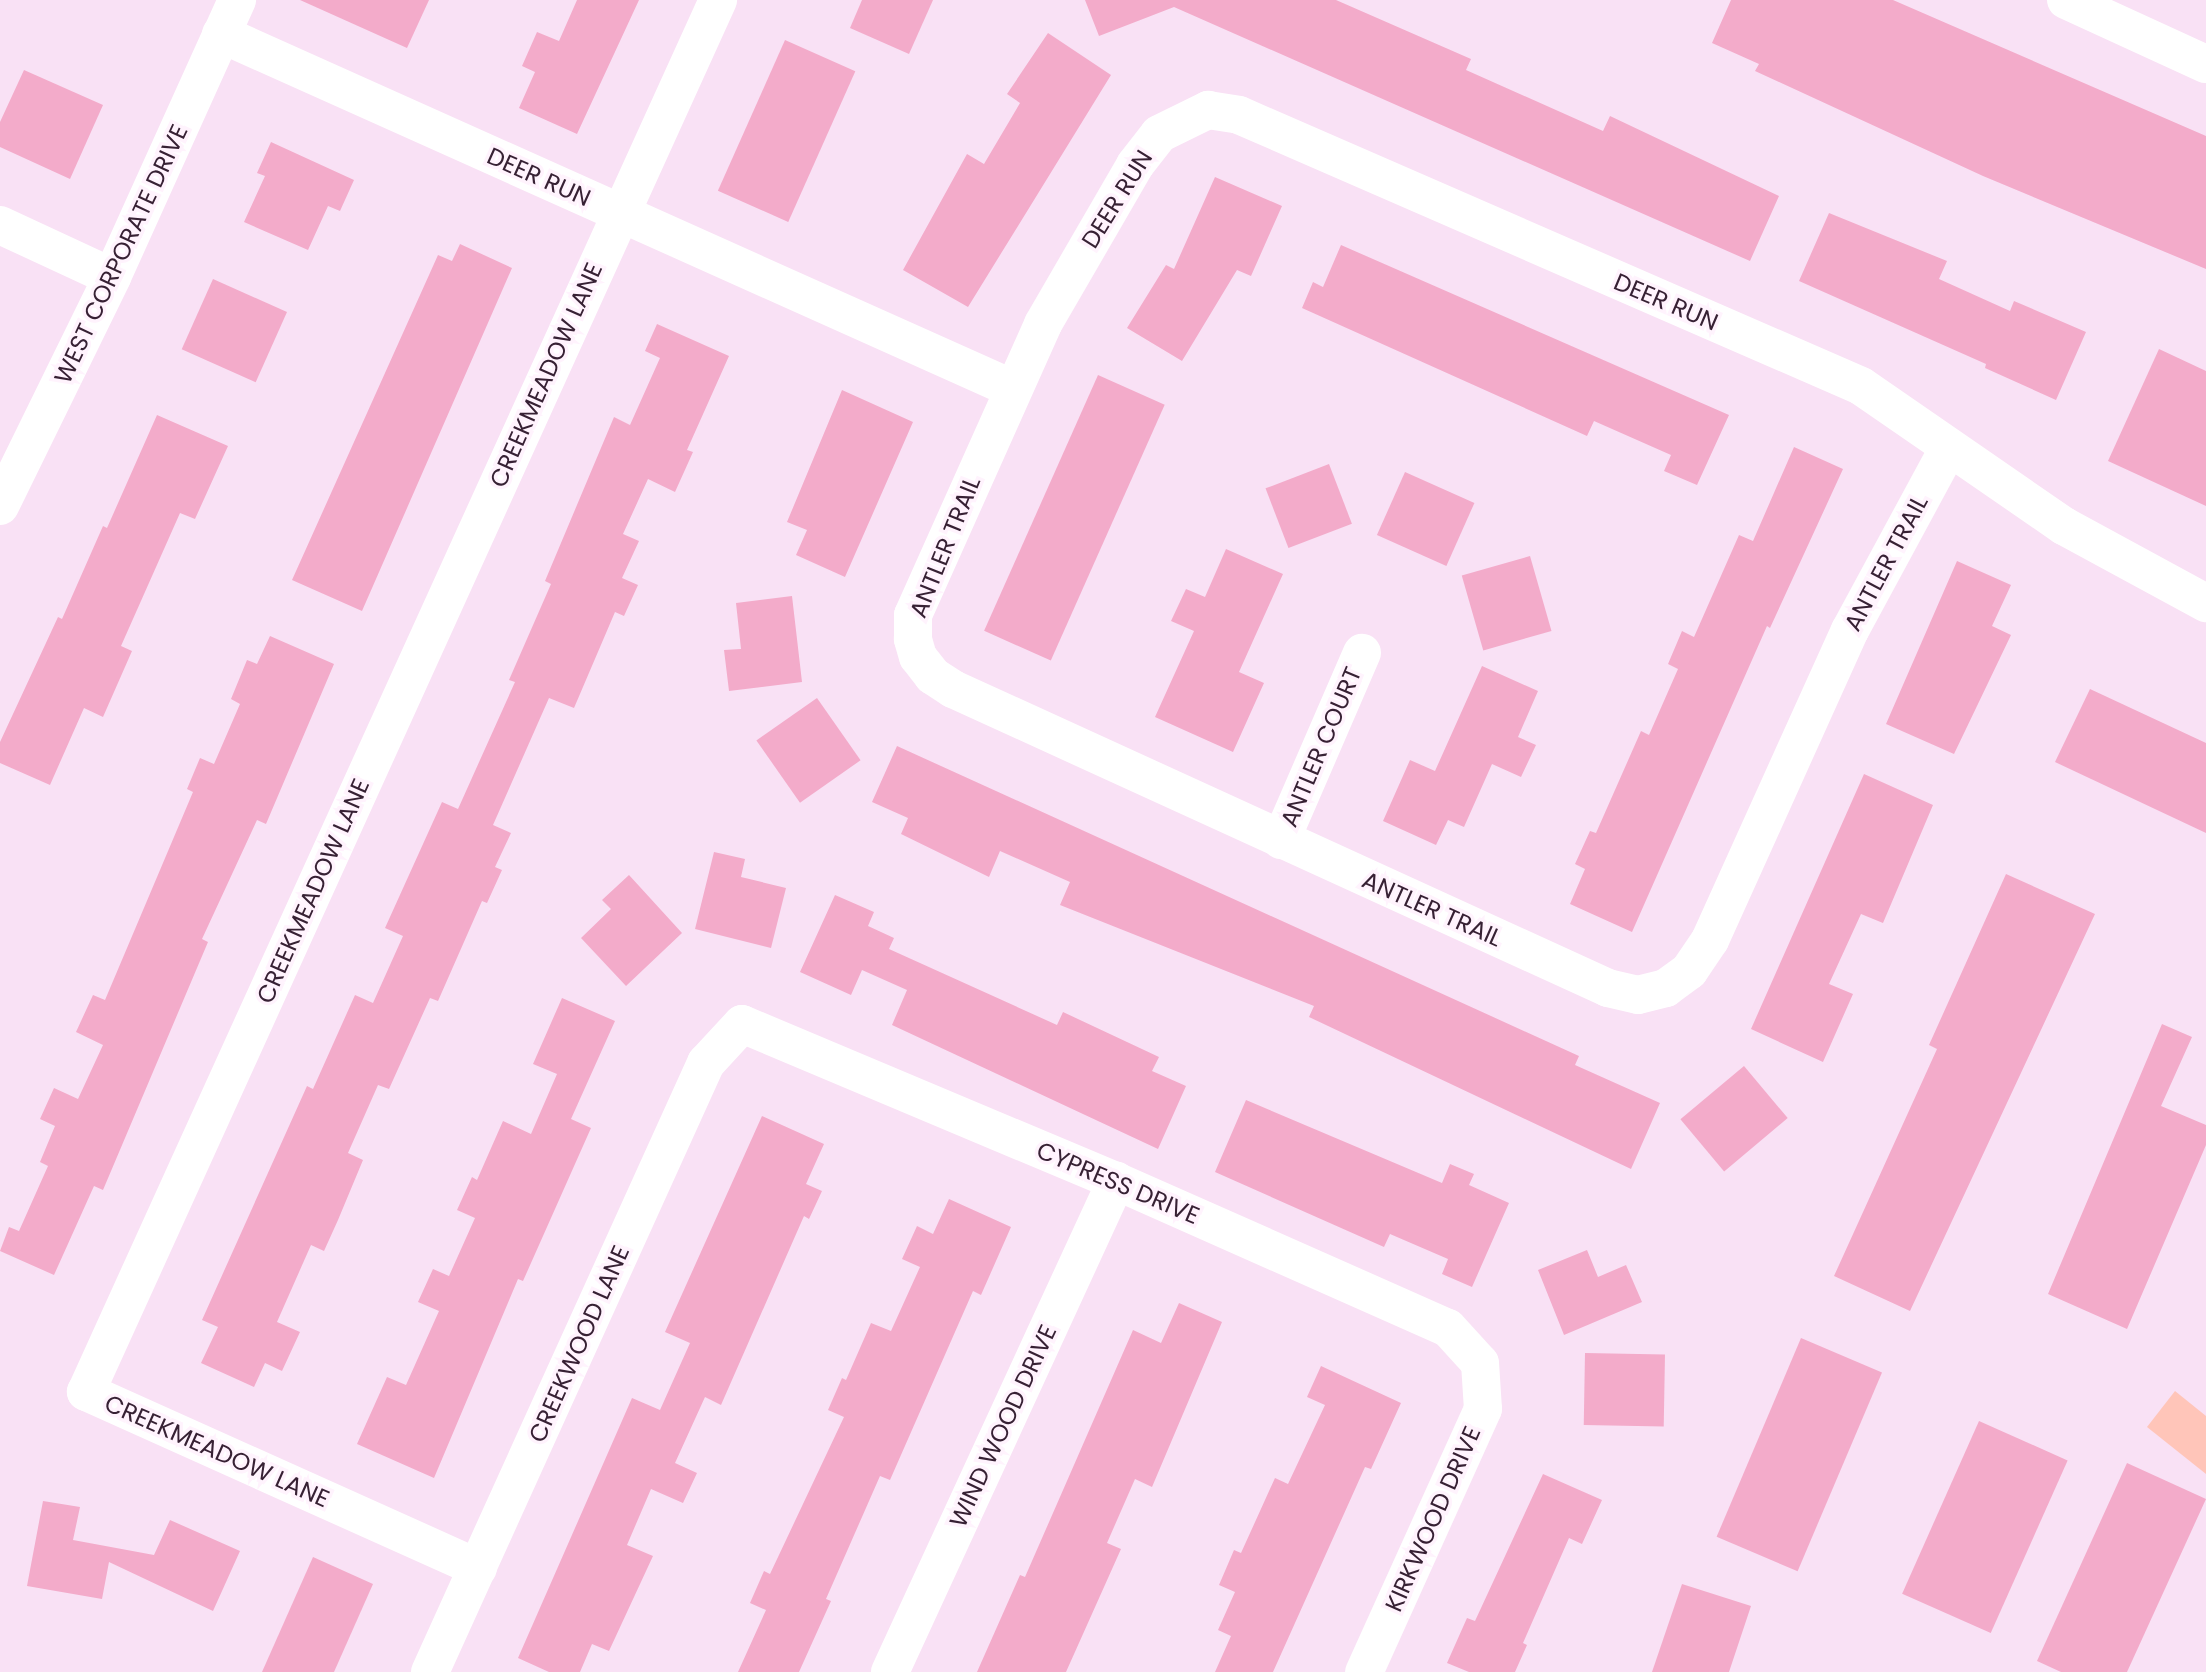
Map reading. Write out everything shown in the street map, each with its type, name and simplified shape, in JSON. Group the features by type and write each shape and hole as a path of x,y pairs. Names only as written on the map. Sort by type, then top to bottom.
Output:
{"street":[{"name":"CREEKMEADOW LANE","path":"478,1568 86,1392 718,0"},
{"path":"2066,0 2206,64"},
{"name":"DEER RUN","path":"229,17 620,213 1012,388 1043,324 1135,165 1159,134 1208,110 1239,115 1861,386 1948,449 2064,526 2206,603"},
{"name":"WEST CORPORATE DRIVE","path":"0,506 112,277 229,17"},
{"path":"0,225 112,277"},
{"name":"ANTLER TRAIL","path":"1012,388 913,615 918,657 933,676 953,689 1608,988 1638,995 1666,988 1689,971 1710,940 1850,630 1948,449"},
{"name":"ANTLER COURT","path":"1281,840 1362,653"},
{"name":"CREEKWOOD LANE","path":"430,1672 706,1063 741,1024"},
{"name":"CYPRESS DRIVE","path":"741,1024 1116,1181 1448,1328 1480,1363"},
{"name":"WIND WOOD DRIVE","path":"890,1672 1116,1181"},
{"name":"KIRKWOOD DRIVE","path":"1364,1672 1483,1409 1480,1363"}],"shaded area":[{"path":"2175,1391 2206,1416 2206,1474 2147,1427"}],"building":[{"path":"300,0 429,0 407,48"},
{"path":"577,0 639,0 577,134 519,108 535,72 522,66 537,32 559,41"},
{"path":"862,0 933,0 909,54 850,28"},
{"path":"1085,0 1336,0 1471,59 1466,70 1603,131 1610,116 1779,196 1750,261 1174,7 1099,36"},
{"path":"1731,0 1893,0 2206,136 2206,269 1983,176 1755,71 1759,64 1712,43"},
{"path":"1048,33 1111,75 968,307 903,270 967,154 984,164 1020,103 1007,94"},
{"path":"785,40 855,71 788,222 718,191"},
{"path":"24,70 103,105 70,179 0,147 0,122"},
{"path":"271,142 354,180 340,211 328,206 308,250 244,222 265,176 257,173"},
{"path":"1215,177 1282,206 1251,276 1237,270 1182,361 1127,328 1166,265 1174,269"},
{"path":"1829,213 1947,261 1939,279 2010,311 2014,301 2086,332 2056,400 1985,368 1986,364 1799,281"},
{"path":"460,244 512,268 362,611 292,580 438,255 452,261"},
{"path":"1341,245 1729,415 1697,485 1664,471 1671,455 1594,421 1587,436 1302,308 1313,282 1323,287"},
{"path":"213,279 287,312 256,382 182,349"},
{"path":"657,324 729,356 687,450 693,452 675,492 648,479 623,534 639,541 622,578 638,585 624,616 615,612 574,708 549,698 493,825 511,833 495,867 502,870 487,903 482,901 438,1001 430,998 389,1089 378,1085 348,1153 363,1160 338,1220 324,1251 311,1245 277,1322 300,1332 282,1371 265,1363 254,1387 201,1363 218,1327 202,1320 307,1086 313,1089 355,995 373,1003 403,936 385,928 442,802 458,809 515,682 509,680 551,584 545,581 614,417 630,425 660,358 645,351"},
{"path":"2159,349 2206,371 2206,506 2108,461"},
{"path":"1098,375 1165,405 1051,660 984,631"},
{"path":"842,390 913,422 845,577 796,555 807,530 787,522"},
{"path":"157,415 228,446 195,519 180,513 121,646 132,651 103,717 84,708 50,785 0,763 0,742 58,617 62,619 103,526 107,528"},
{"path":"1794,447 1843,469 1770,628 1767,626 1632,932 1570,904 1585,869 1575,864 1590,831 1596,833 1641,731 1649,735 1678,669 1668,664 1682,631 1694,637 1739,535 1753,541"},
{"path":"1329,464 1352,524 1288,548 1266,488"},
{"path":"1405,472 1474,503 1446,566 1377,535"},
{"path":"1226,549 1283,574 1239,672 1264,683 1233,752 1155,717 1194,631 1171,621 1186,589 1205,597"},
{"path":"1530,556 1551,631 1483,651 1462,576"},
{"path":"1957,561 2011,585 1992,626 2011,635 1954,754 1886,724"},
{"path":"792,596 802,682 729,691 724,650 741,649 736,603"},
{"path":"270,636 334,664 266,824 257,820 202,939 208,942 103,1190 94,1186 54,1275 0,1251 9,1227 19,1231 48,1166 40,1162 55,1126 40,1119 54,1088 78,1099 103,1045 76,1032 93,995 105,1000 193,792 187,789 200,758 214,764 240,704 231,699 247,660 257,664"},
{"path":"1482,666 1538,691 1518,737 1536,745 1521,777 1492,764 1464,827 1448,820 1436,845 1383,821 1410,760 1435,771"},
{"path":"2090,689 2206,743 2206,833 2055,762"},
{"path":"817,698 861,760 800,803 756,740"},
{"path":"897,746 1579,1056 1575,1065 1660,1103 1631,1169 1309,1017 1314,1006 1060,905 1070,882 1000,851 989,877 901,834 908,818 872,802"},
{"path":"1864,774 1933,805 1883,923 1861,914 1829,984 1853,994 1823,1062 1751,1029"},
{"path":"714,852 745,859 741,877 786,888 771,948 695,929"},
{"path":"2006,874 2095,914 1910,1311 1834,1276 1937,1049 1929,1045"},
{"path":"629,875 682,933 626,986 581,938 611,909 602,900"},
{"path":"835,895 874,912 868,926 894,938 889,949 1057,1025 1063,1012 1159,1057 1152,1071 1186,1086 1158,1149 892,1025 907,990 862,970 851,995 800,972"},
{"path":"562,998 615,1021 571,1119 591,1128 523,1281 518,1279 434,1478 357,1444 387,1377 406,1385 439,1311 418,1302 433,1269 449,1276 475,1218 457,1210 472,1177 477,1180 503,1121 531,1134 557,1074 533,1064"},
{"path":"2162,1024 2192,1037 2161,1106 2206,1125 2206,1145 2127,1329 2048,1294"},
{"path":"1744,1066 1788,1118 1724,1171 1680,1119"},
{"path":"1246,1100 1442,1183 1450,1164 1474,1174 1469,1185 1509,1203 1472,1287 1442,1274 1448,1259 1390,1234 1384,1247 1215,1172"},
{"path":"762,1116 824,1144 806,1184 822,1191 809,1219 804,1216 721,1405 705,1397 675,1463 697,1473 683,1503 651,1489 627,1545 653,1556 609,1651 592,1644 580,1672 549,1672 518,1658 632,1398 660,1410 690,1343 665,1332"},
{"path":"949,1199 1011,1227 981,1295 973,1291 890,1480 880,1476 826,1599 831,1601 799,1672 738,1672 766,1610 750,1603 764,1571 770,1574 844,1417 828,1410 842,1378 846,1380 871,1323 891,1331 920,1267 902,1259 917,1226 933,1234"},
{"path":"1587,1250 1598,1277 1626,1265 1642,1302 1564,1335 1538,1270"},
{"path":"1179,1303 1222,1322 1152,1487 1135,1479 1107,1543 1121,1549 1066,1672 977,1672 1020,1575 1025,1577 1133,1330 1161,1343"},
{"path":"1801,1338 1882,1372 1798,1571 1717,1537"},
{"path":"1585,1353 1665,1354 1664,1426 1584,1425"},
{"path":"1321,1366 1401,1403 1371,1469 1365,1467 1273,1672 1215,1672 1231,1636 1218,1630 1235,1592 1219,1585 1234,1550 1241,1553 1275,1478 1288,1484 1325,1405 1307,1397"},
{"path":"1979,1421 2068,1460 1991,1633 1902,1594"},
{"path":"2127,1463 2206,1499 2127,1672 2061,1672 2037,1661"},
{"path":"1543,1474 1602,1500 1582,1544 1569,1538 1523,1643 1527,1645 1515,1672 1469,1672 1447,1663 1467,1618 1475,1621"},
{"path":"43,1501 80,1507 73,1540 154,1555 170,1520 240,1551 213,1611 109,1562 102,1599 27,1586"},
{"path":"313,1557 373,1584 334,1672 262,1672"},
{"path":"1682,1584 1751,1606 1729,1672 1652,1672"}]}
